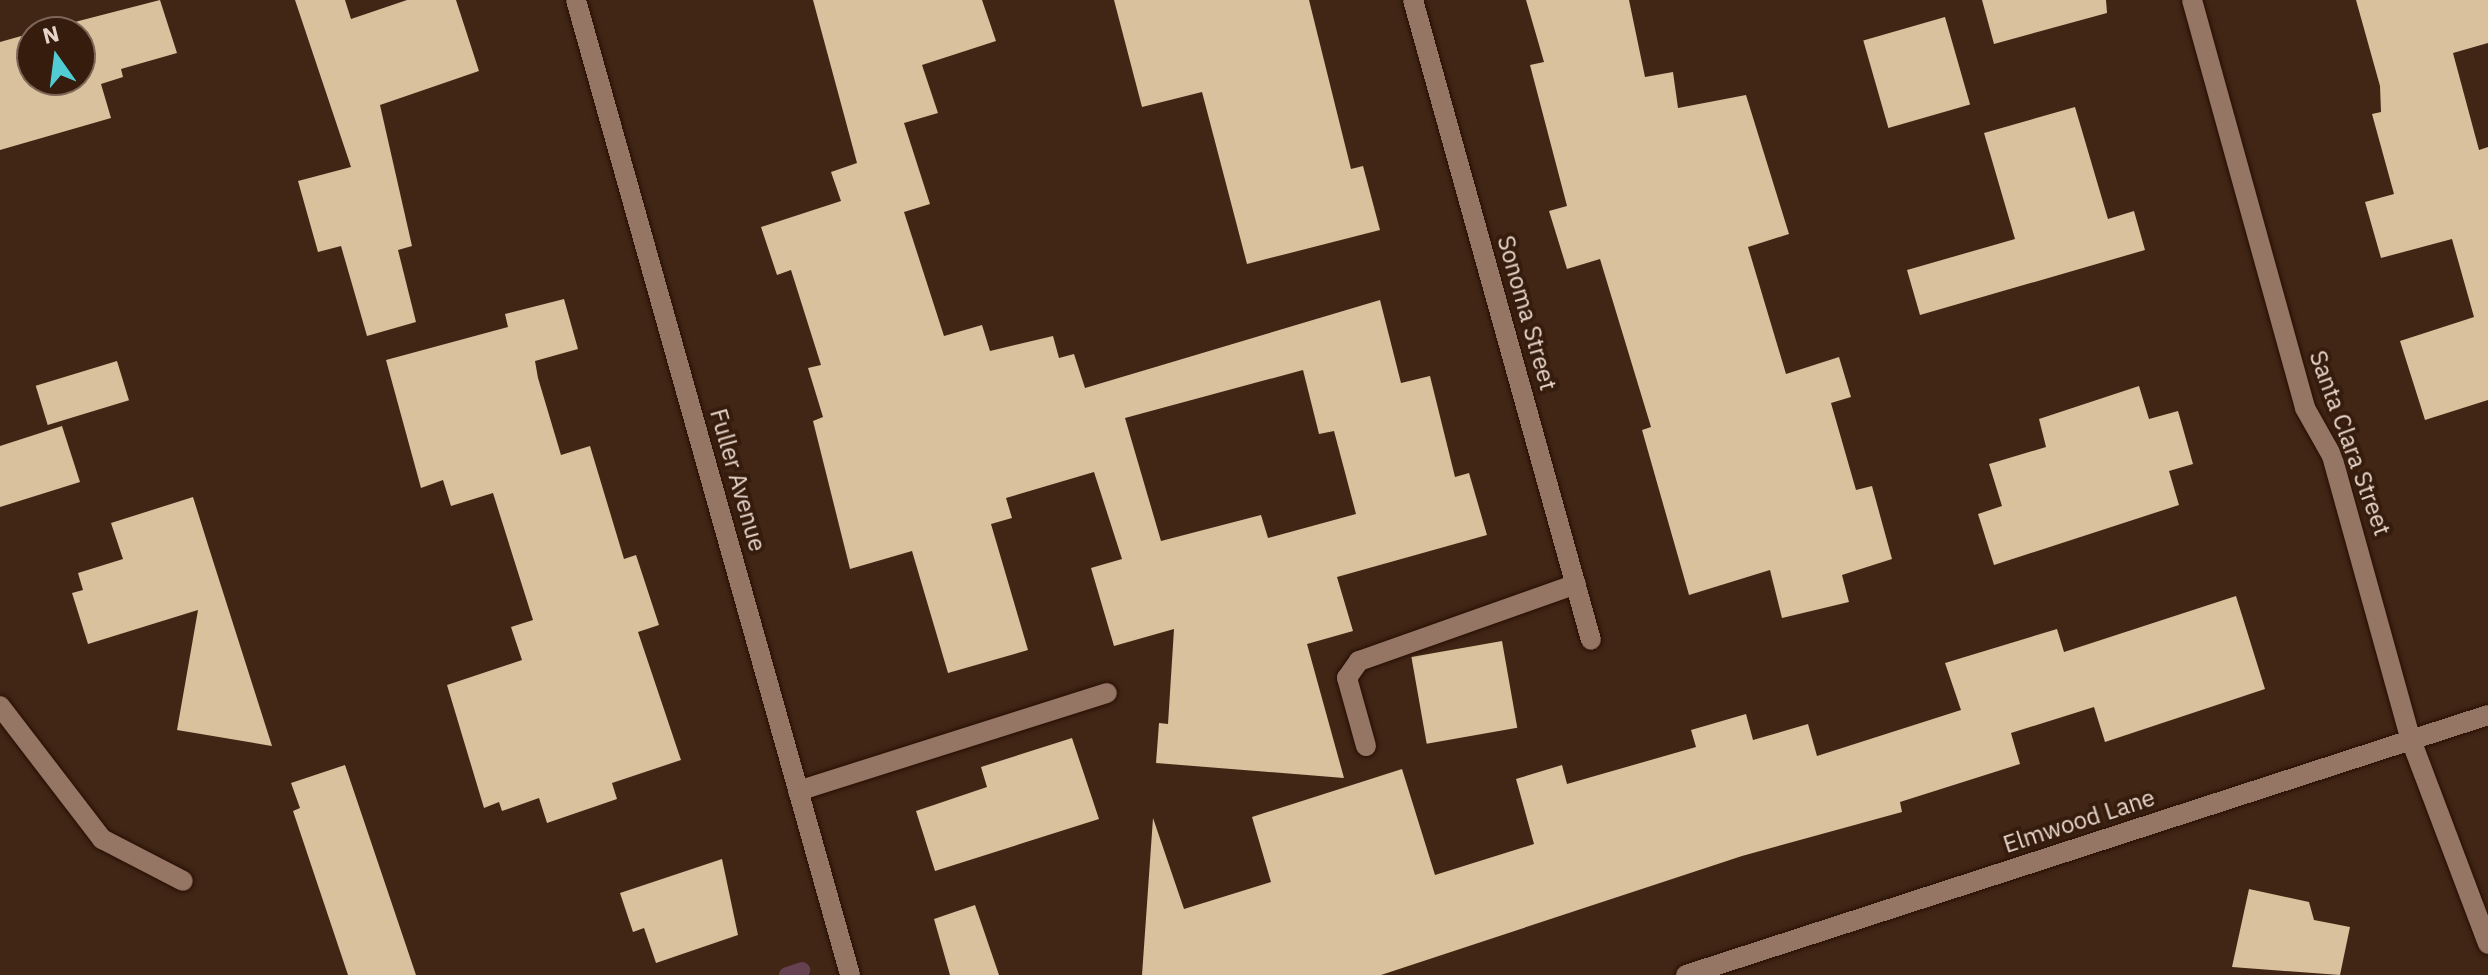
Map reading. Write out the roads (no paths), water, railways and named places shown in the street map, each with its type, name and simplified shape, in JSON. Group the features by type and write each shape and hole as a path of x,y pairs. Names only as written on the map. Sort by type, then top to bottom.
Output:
{"street":[{"name":"Fuller Avenue","path":"576,0 850,975"},
{"name":"Sonoma Street","path":"1413,0 1591,640"},
{"name":"Santa Clara Street","path":"2192,0 2305,408 2332,456 2411,740 2488,944"},
{"path":"1366,746 1347,678 1359,661 1576,584"},
{"path":"798,791 1107,693"},
{"path":"0,706 102,839 183,881"},
{"name":"Elmwood Lane","path":"1686,975 2488,715"}],"waterway":[{"path":"787,975 802,970"}]}
